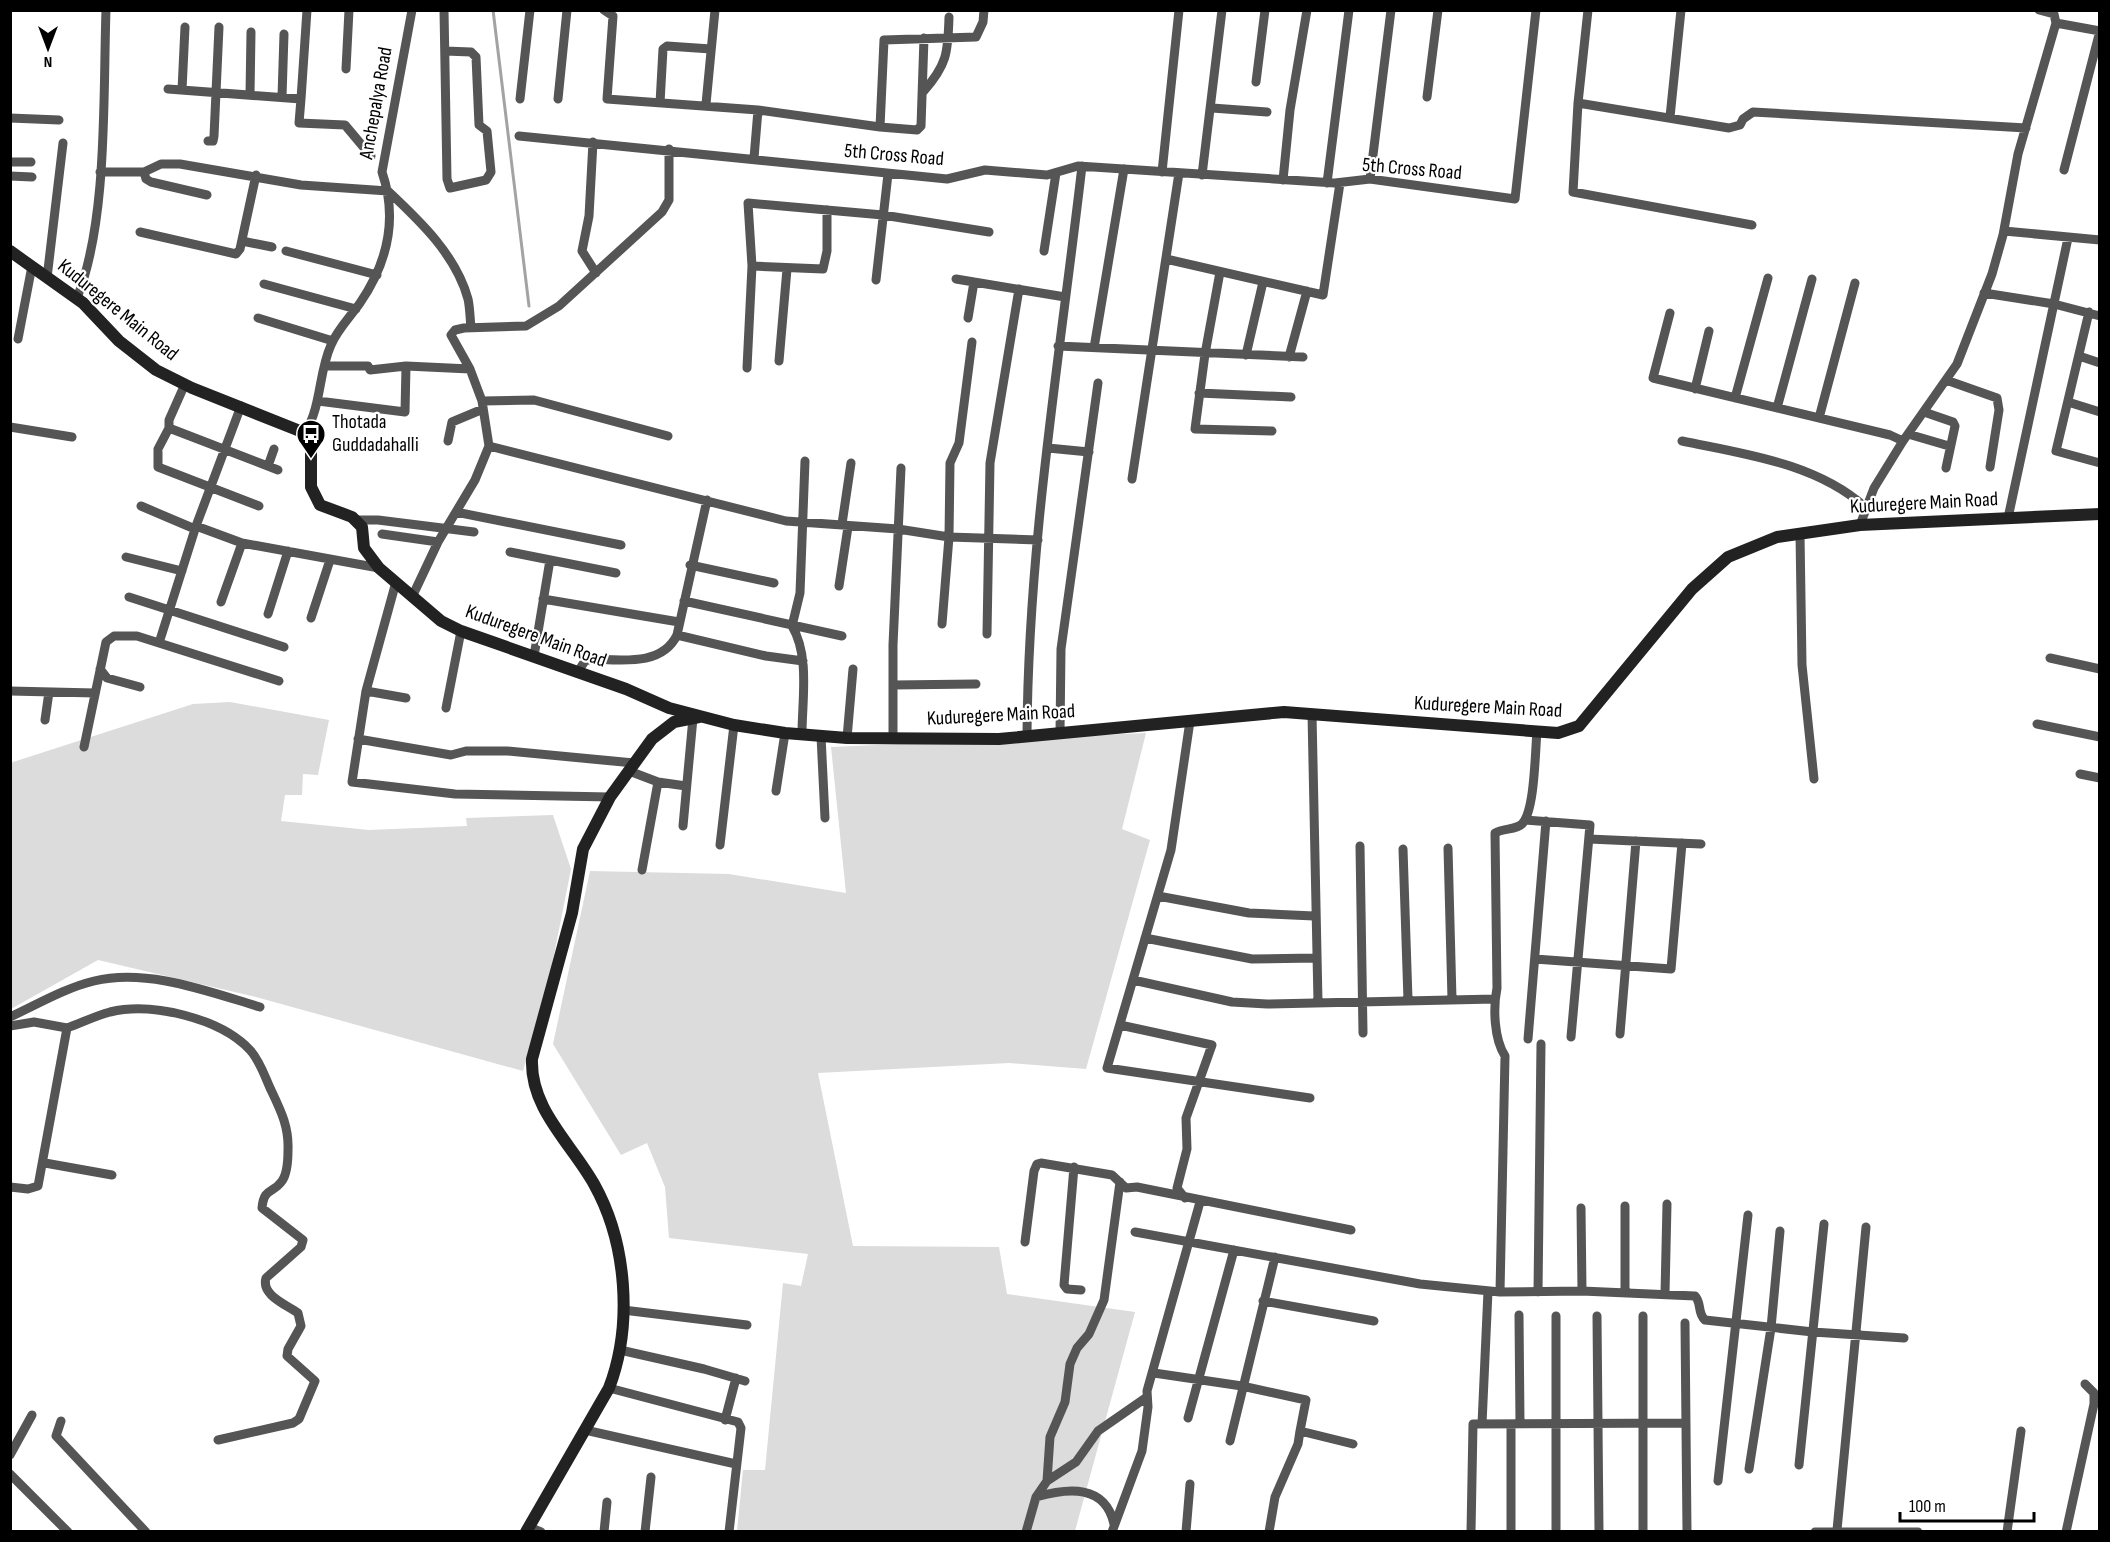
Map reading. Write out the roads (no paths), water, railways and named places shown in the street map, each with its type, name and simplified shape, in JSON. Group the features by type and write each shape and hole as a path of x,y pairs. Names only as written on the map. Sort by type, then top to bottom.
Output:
{"street":[{"path":"76,298 87,273 100,172 106,10"},
{"path":"307,10 299,123 345,125 370,156"},
{"path":"346,69 350,10"},
{"name":"Anchepalya Road","path":"305,433 316,416 325,366 333,342 382,267 390,223 388,191 382,172 412,10"},
{"path":"444,10 447,179 450,188 486,180 491,172 487,131 479,126 476,57 471,52 445,51"},
{"path":"520,99 530,10"},
{"path":"558,99 567,10"},
{"path":"604,10 613,16 608,99 758,110 880,127 917,130 923,122 924,38"},
{"path":"706,105 715,10"},
{"path":"880,127 884,40 976,37 983,22 984,10"},
{"path":"1162,172 1179,10"},
{"path":"1202,175 1212,108 1222,10"},
{"path":"1256,82 1265,10"},
{"path":"1283,180 1290,110 1307,10"},
{"path":"1327,183 1349,10"},
{"path":"1370,179 1391,10"},
{"path":"1427,97 1438,10"},
{"name":"5th Cross Road","path":"519,136 669,149 946,179 985,170 1047,175 1082,166 1327,183 1370,179 1515,199 1536,10"},
{"path":"1587,10 1578,103 1573,192 1752,225"},
{"path":"1670,117 1681,10"},
{"path":"1860,525 1865,507 1905,437 1957,363 1984,293 2004,231 2026,128 2056,23 2054,14 2039,10"},
{"path":"923,92 941,72 949,38 949,17"},
{"path":"2056,23 2100,31 2064,170"},
{"path":"182,90 185,27"},
{"path":"208,141 214,138 219,27"},
{"path":"250,95 251,32"},
{"path":"282,97 284,34"},
{"path":"660,104 663,50 667,46 711,50"},
{"path":"168,89 301,99"},
{"path":"1578,103 1729,128 1740,125 1743,119 1754,112 2026,128"},
{"path":"1212,108 1268,112"},
{"path":"754,158 758,110"},
{"path":"10,118 59,120"},
{"path":"593,142 589,216 582,250 596,273"},
{"path":"47,278 63,143"},
{"path":"413,596 438,542 475,480 489,446 483,405 470,369 451,335 455,330 471,327 526,326 559,306 662,212 669,200 669,149"},
{"path":"10,162 31,162"},
{"path":"100,172 144,172 161,164 180,164 255,175 301,185 388,191 430,232 455,270 468,299 471,327"},
{"path":"1027,736 1027,657 1038,540 1058,346 1082,166"},
{"path":"1094,348 1124,169"},
{"path":"144,172 146,179 151,182 207,195"},
{"path":"1044,251 1056,173"},
{"path":"1132,479 1179,173"},
{"path":"876,280 888,174"},
{"path":"140,232 232,254 239,252 255,175"},
{"path":"10,176 32,177"},
{"path":"1166,259 1323,295 1340,183"},
{"path":"747,368 752,266 748,203 883,215 989,232"},
{"path":"752,266 823,269 827,251 827,210"},
{"path":"2004,231 2100,240"},
{"path":"2008,518 2068,238"},
{"path":"242,241 272,247"},
{"path":"286,250 377,275"},
{"name":"Kuduregere Main Road","path":"10,251 76,298 119,341 156,370 305,433"},
{"path":"18,339 32,266"},
{"path":"779,361 788,269"},
{"path":"1220,272 1204,354 1195,429 1272,431"},
{"path":"1736,398 1768,278"},
{"path":"956,279 1065,297"},
{"path":"1777,408 1812,279"},
{"path":"968,318 974,282"},
{"path":"1246,355 1263,282"},
{"path":"264,284 356,309"},
{"path":"1819,418 1855,284"},
{"path":"987,634 990,463 1019,289"},
{"path":"1288,357 1306,291"},
{"path":"1984,293 2054,304 2100,316"},
{"path":"2089,312 2056,451 2100,463"},
{"path":"1670,313 1653,378 1819,418 1949,446"},
{"path":"258,318 333,342"},
{"path":"1695,388 1709,331"},
{"path":"942,624 950,537 950,463 959,443 972,342"},
{"path":"1058,346 1303,357"},
{"path":"2079,356 2100,363"},
{"path":"325,366 368,366 370,370 406,366 470,369"},
{"path":"318,401 405,412 406,366"},
{"path":"1946,380 1997,398 1999,410 1990,467"},
{"path":"1060,733 1061,649 1098,383"},
{"path":"185,384 169,420 169,428 158,449 158,467 259,506"},
{"path":"1200,393 1291,397"},
{"path":"448,441 452,422 483,405 534,400 668,436"},
{"path":"2068,402 2100,412"},
{"path":"159,643 196,527 241,406"},
{"path":"1924,412 1953,422 1955,426 1946,468"},
{"path":"10,427 72,437"},
{"path":"169,428 278,470"},
{"path":"305,433 311,440 312,488 321,505 355,520 447,527 474,532"},
{"path":"1682,441 1806,471 1850,493 1865,507"},
{"path":"489,446 600,476 707,500 765,517 805,524 898,529 950,537 1038,540"},
{"path":"1048,448 1089,452"},
{"path":"268,466 273,449"},
{"path":"802,734 803,661 798,636 792,626 800,593 805,524 806,461"},
{"path":"839,586 851,463"},
{"path":"893,738 901,468"},
{"path":"578,673 585,662 592,659 652,657 671,647 676,635 690,565 707,500"},
{"path":"141,506 242,543 379,568"},
{"path":"456,512 621,545"},
{"name":"Kuduregere Main Road","path":"355,520 362,527 364,548 379,568 441,621 461,632 626,689 669,708 697,717 784,733 847,738 999,739 1284,712 1558,733 1579,726 1692,589 1728,557 1777,537 1860,525 2100,514"},
{"path":"382,534 438,542"},
{"path":"1800,534 1802,665 1814,779"},
{"path":"221,602 242,543"},
{"path":"268,614 288,551"},
{"path":"510,552 616,573"},
{"path":"126,557 182,571"},
{"path":"311,618 330,560"},
{"path":"534,656 550,560"},
{"path":"690,565 774,583"},
{"path":"396,582 366,691 352,782 455,794 610,797"},
{"path":"129,597 284,647"},
{"path":"543,600 679,622"},
{"path":"684,601 842,636"},
{"path":"446,708 461,632"},
{"path":"676,635 766,656 803,661"},
{"path":"84,747 106,642 114,636 137,636 279,681"},
{"path":"2050,658 2100,669"},
{"path":"100,669 107,678 140,687"},
{"path":"847,738 853,669"},
{"path":"893,686 976,684"},
{"path":"10,691 95,693"},
{"path":"366,691 406,698"},
{"path":"45,720 50,692"},
{"path":"1312,714 1314,916 1318,1002"},
{"path":"532,1530 609,1388 618,1363 623,1310 616,1242 595,1185 541,1104 531,1080 532,1059 572,913 583,849 610,797 659,734 674,722 697,717 686,786 683,826"},
{"path":"1190,721 1171,850 1107,1068 1310,1098"},
{"path":"2037,724 2100,737"},
{"path":"720,846 734,725"},
{"path":"1500,1292 1505,1056 1498,1046 1495,999 1497,988 1496,833 1520,827 1525,820 1531,793 1537,732"},
{"path":"776,791 784,733"},
{"path":"821,736 825,818"},
{"path":"358,740 451,755 466,751 507,751 632,767 658,782 686,786"},
{"path":"2080,774 2100,778"},
{"path":"642,870 658,782"},
{"path":"1525,820 1590,825 1571,1037"},
{"path":"1528,1039 1545,821"},
{"path":"1588,838 1701,844"},
{"path":"1620,1034 1636,841"},
{"path":"1535,959 1671,969 1682,843"},
{"path":"1360,846 1363,1033"},
{"path":"1448,848 1452,999"},
{"path":"1403,849 1408,1000"},
{"path":"1158,896 1249,913 1314,916"},
{"path":"1145,938 1252,959 1315,958"},
{"path":"10,1017 70,988 127,976 154,980 260,1007"},
{"path":"1133,980 1232,1002 1495,999"},
{"path":"10,1026 34,1022 67,1029 111,1012 146,1010 207,1021 249,1050 258,1061 287,1125 288,1151 285,1176 281,1183 268,1190 263,1199 262,1208 303,1240 301,1247 266,1278 264,1285 266,1291 298,1313 301,1326 288,1349 287,1356 315,1381 299,1419 293,1423 218,1440"},
{"path":"1120,1025 1212,1045 1186,1118 1187,1149 1177,1188 1185,1198"},
{"path":"10,1187 28,1189 38,1186 45,1163 67,1029"},
{"path":"1538,1292 1540,1044"},
{"path":"45,1163 112,1175"},
{"path":"1025,1242 1034,1167 1041,1163 1112,1175 1126,1188 1137,1187 1200,1202 1351,1230"},
{"path":"1074,1167 1064,1285 1067,1288 1081,1290"},
{"path":"1047,1481 1050,1437 1067,1395 1070,1364 1077,1348 1089,1334 1104,1300 1120,1182"},
{"path":"1113,1528 1142,1451 1148,1407 1147,1397 1200,1202"},
{"path":"1665,1294 1667,1204"},
{"path":"1624,1293 1625,1206"},
{"path":"1581,1208 1582,1291"},
{"path":"1718,1481 1748,1215"},
{"path":"1799,1465 1824,1224"},
{"path":"1838,1530 1866,1227"},
{"path":"1135,1232 1420,1284 1500,1292 1582,1291 1695,1296 1698,1300 1700,1315 1705,1320 1813,1332 1904,1338"},
{"path":"1749,1469 1771,1328 1780,1232"},
{"path":"1188,1418 1234,1250"},
{"path":"1230,1441 1275,1257"},
{"path":"1482,1424 1488,1291"},
{"path":"1263,1301 1374,1321"},
{"path":"623,1310 657,1316 747,1325"},
{"path":"1512,1532 1519,1315"},
{"path":"1556,1316 1556,1532"},
{"path":"1597,1316 1599,1532"},
{"path":"1643,1316 1643,1532"},
{"path":"1685,1323 1687,1532"},
{"path":"620,1350 740,1380 725,1420"},
{"path":"1154,1373 1242,1386 1306,1400 1298,1444 1275,1497 1269,1532"},
{"path":"2066,1532 2094,1404 2094,1393 2085,1384"},
{"path":"609,1388 738,1422 741,1428 729,1532"},
{"path":"1026,1532 1036,1497 1047,1481 1077,1462 1098,1431 1147,1397"},
{"path":"10,1455 32,1415"},
{"path":"61,1420 56,1436 146,1532"},
{"path":"1471,1532 1473,1424 1686,1423"},
{"path":"585,1430 736,1464"},
{"path":"1300,1431 1353,1444"},
{"path":"2007,1532 2021,1431"},
{"path":"10,1474 68,1532"},
{"path":"645,1532 651,1478"},
{"path":"1186,1532 1190,1484"},
{"path":"1036,1497 1066,1491 1090,1493 1109,1507 1113,1528"},
{"path":"604,1532 607,1502"},
{"path":"1815,1532 1838,1530 1918,1532"}],"waterway":[{"path":"493,10 529,306"}],"place":[{"name":"Thotada Guddadahalli","path":"311,460"}]}
